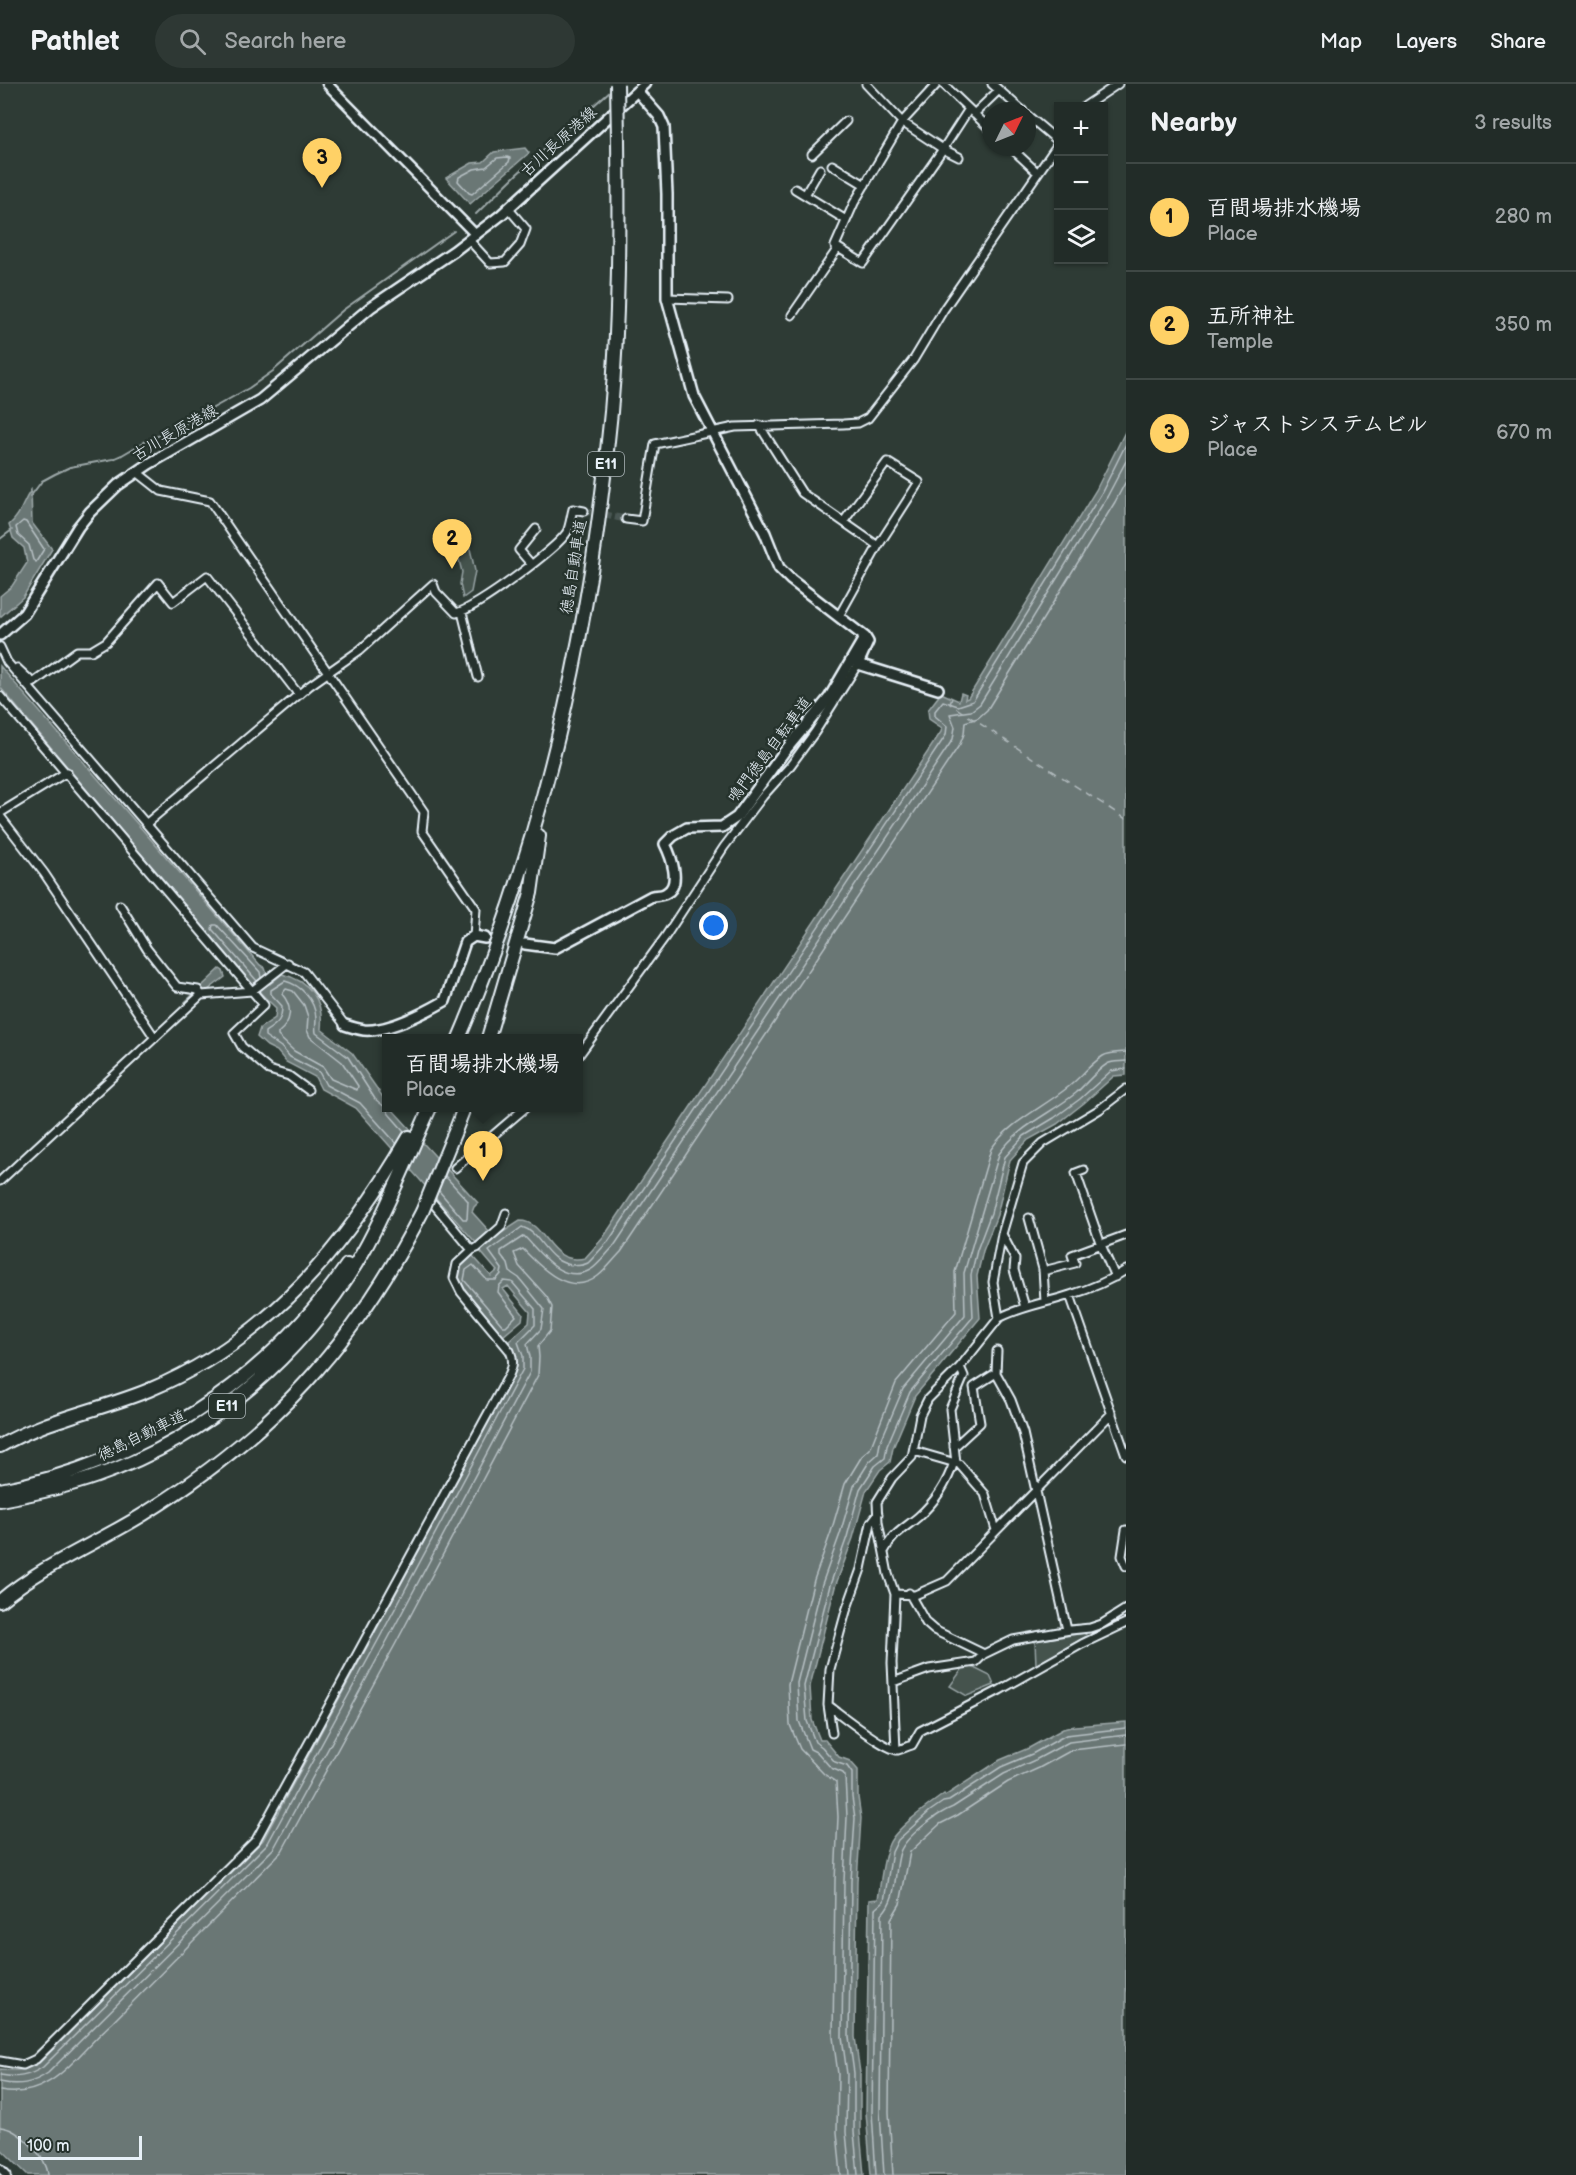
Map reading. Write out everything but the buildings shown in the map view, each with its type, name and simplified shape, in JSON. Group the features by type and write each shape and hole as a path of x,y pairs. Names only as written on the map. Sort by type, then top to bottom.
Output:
{"highway":[{"name":"徳島自動車道","path":"461,1034 516,890 546,784 576,654 591,574 604,481 617,317 619,227 616,84"},
{"path":"489,1034 531,893 546,784"},
{"path":"0,1446 24,1434 152,1389 192,1369 235,1343 304,1283 350,1230 385,1179 426,1112"},
{"name":"徳島自動車道","path":"0,1500 71,1484 127,1465 198,1426 238,1398 268,1373 319,1318 354,1267 382,1215 427,1112"},
{"path":"0,1601 38,1573 186,1488 238,1448 312,1377 358,1320 389,1272 422,1212 462,1112"},
{"name":"徳島自動車道","path":"0,1490 43,1482 115,1456 163,1432 213,1401 260,1364 295,1327 343,1270 382,1215"}],"main road":[{"name":"古川長原港線","path":"0,635 18,621 78,527 118,485 260,400 371,307 473,237 641,87 664,127 667,194 667,298 688,381 694,396 765,534 779,567 791,580 865,638"},
{"path":"865,638 868,642 858,664 938,689"},
{"name":"鳴門徳島自転車道","path":"525,944 555,948 652,896 669,891 674,883 673,865 665,844 687,828 722,827 737,817 784,752 829,698 865,638"},
{"path":"345,1025 363,1030 381,1029 446,1001 465,942 474,936 485,938"}],"street":[{"path":"327,84 473,237 490,263 505,262 520,245 526,229 508,208"},
{"path":"866,84 902,122 959,158"},
{"path":"938,84 902,122 846,220 835,246 863,263 943,148 972,111 999,90"},
{"path":"943,84 982,121"},
{"path":"992,84 1013,102"},
{"path":"1091,102 1118,84"},
{"path":"812,154 846,121"},
{"path":"1036,122 1054,138"},
{"path":"626,519 642,521 656,444 711,431 759,425 843,424 858,423 868,418 914,359 944,309 1054,149"},
{"path":"1020,156 1038,173"},
{"path":"832,165 865,185"},
{"path":"805,195 820,169"},
{"path":"795,189 846,220"},
{"path":"792,315 838,248"},
{"path":"667,298 728,300"},
{"path":"759,425 802,493 878,546"},
{"path":"839,616 878,546 919,482 887,462 844,521"},
{"path":"137,472 160,491 210,501 424,812 422,831 476,909 474,936"},
{"path":"147,823 299,695 360,650 433,584 436,592 456,613 462,612 544,555 567,532 573,509 584,511"},
{"path":"531,564 519,550 536,529"},
{"path":"0,647 4,665 13,669 17,668 33,683 77,651 91,651 106,642 158,583 173,602 207,576 299,695"},
{"path":"462,612 478,677"},
{"path":"583,1049 665,937 724,848 815,732 858,664"},
{"path":"13,669 253,948 304,972 345,1025"},
{"path":"0,696 255,990 264,1005 234,1033 242,1047 269,1070 289,1076 308,1090"},
{"path":"67,772 0,814 44,873 155,1038"},
{"path":"120,905 147,949 177,987 198,990 201,995"},
{"path":"0,1182 201,995 255,990 286,964"},
{"path":"999,1318 993,1282 1002,1234 1023,1163 1043,1143 1100,1109 1123,1089 1126,1089"},
{"path":"455,1168 519,1112"},
{"path":"1084,1170 1076,1173 1101,1245 1115,1277"},
{"path":"426,1194 475,1249"},
{"path":"0,2061 23,2065 36,2059 245,1853 260,1835 513,1366 510,1351 456,1285 454,1270 501,1227 506,1213"},
{"path":"1029,1218 1043,1271 1045,1302"},
{"path":"1002,1234 1015,1259 1014,1270 1025,1307"},
{"path":"1043,1271 1075,1263 1072,1255 1126,1235"},
{"path":"896,1750 893,1682 896,1594 888,1574 877,1502 892,1478 912,1457 920,1415 928,1398 960,1367 999,1318 1025,1307 1070,1295 1115,1277 1126,1270"},
{"path":"1070,1295 1112,1413 1124,1438 1126,1455"},
{"path":"997,1352 996,1373 1011,1400 1023,1433 1067,1630"},
{"path":"884,1551 890,1539 922,1513 939,1494 955,1463 950,1409 964,1376 960,1367"},
{"path":"954,1447 980,1423 974,1387 996,1373"},
{"path":"896,1594 915,1595 947,1581 1112,1413"},
{"path":"914,1451 955,1463 984,1494 996,1530"},
{"path":"832,1732 828,1705 830,1669 846,1611 861,1569 871,1523 878,1514"},
{"path":"1126,1530 1122,1556 1126,1566"},
{"path":"909,1593 926,1623 934,1630 984,1654"},
{"path":"893,1682 928,1669 976,1662 984,1654 1012,1640 1090,1628 1102,1624 1126,1609"},
{"path":"828,1705 856,1726 896,1750 912,1745 920,1731 1082,1644 1126,1623"},
{"path":"0,2168 7,2175"}],"shaded area":[{"path":"467,535 475,571 471,592 463,598 460,584 462,572 456,548"},
{"path":"1084,1633 1087,1636 1036,1665 1035,1641"},
{"path":"966,1664 990,1676 994,1685 967,1696 950,1686"}],"water":[{"path":"525,148 529,153 470,204 446,178 472,163 483,162 494,152"},
{"path":"1126,430 1126,1075 1114,1076 1057,1124 1028,1140 1010,1160 997,1215 983,1251 977,1276 980,1318 915,1396 893,1448 890,1462 880,1470 866,1491 853,1538 835,1587 810,1686 812,1720 820,1740 825,1740 839,1757 850,1761 858,1770 861,1818 857,1881 855,2037 860,2073 860,2131 864,2175 28,2175 0,2148 0,2069 20,2070 39,2063 263,1840 512,1378 516,1359 508,1342 529,1323 530,1312 508,1286 503,1289 523,1314 522,1320 503,1336 457,1281 461,1267 471,1254 491,1276 497,1271 480,1251 494,1238 520,1221 536,1228 555,1250 572,1259 585,1258 603,1238 941,732 942,728 929,719 928,710 941,693 959,701 961,693 966,695 965,699 968,698 1096,490"},
{"path":"31,490 32,523 52,549 23,597 0,617 0,596 12,586 27,563 24,548 13,538 9,525 19,513"},
{"path":"0,666 265,968 270,984 282,974 300,981 313,993 320,1009 321,1029 352,1053 382,1096 382,1112 395,1112 478,1203 472,1212 490,1232 477,1244 356,1108 321,1089 315,1077 286,1062 277,1051 257,1037 260,1028 275,1018 276,1008 246,979 0,687"},
{"path":"220,969 225,977 188,1005 185,1002"},
{"path":"1126,1722 1126,2175 871,2175 866,2112 869,1900 878,1899 883,1864 889,1844 906,1824 930,1804 1000,1760 1029,1748 1063,1729"}],"waterway":[{"path":"476,214 611,90"},
{"path":"30,497 42,481 55,474 70,467 113,459 151,438 168,433 249,388 273,371 343,310 454,231"},
{"path":"0,539 12,530"}],"ferry route":[{"path":"952,698 950,704 1126,819"}],"tunnel":[{"path":"584,511 626,519"},
{"path":"492,939 522,944"}],"place":[{"name":"ジャストシステムビル","path":"322,188"},
{"name":"五所神社","path":"452,569"},
{"name":"百間場排水機場","path":"483,1181"}]}
